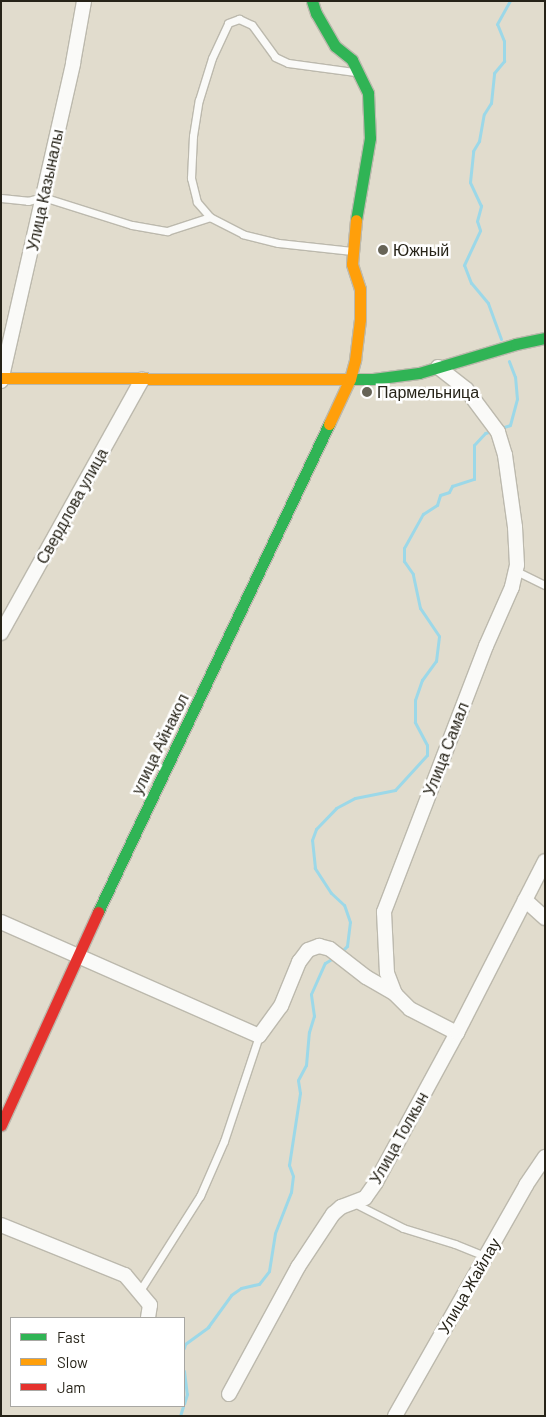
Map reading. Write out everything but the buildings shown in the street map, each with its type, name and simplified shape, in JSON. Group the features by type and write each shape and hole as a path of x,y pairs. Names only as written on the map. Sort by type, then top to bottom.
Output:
{"street":[{"name":"Улица Казыналы","path":"2,379 6,340 43,197 84,1"},
{"name":"улица Айнакол","path":"1,1125 134,835 255,584 350,379 355,360 360,319 360,289 352,264 370,138 368,93 352,60 336,46 316,13 312,1"},
{"path":"2,379 350,379 396,377 516,344 545,338"},
{"name":"Улица Самал","path":"438,367 466,389 494,426 505,455 515,527 516,571 512,587 486,646 384,912 386,973 395,994 410,1009 457,1033"},
{"name":"Свердлова улица","path":"1,633 142,380"},
{"name":"Улица Толкын","path":"229,1394 298,1267 333,1214 341,1207 365,1198 376,1182 457,1033 545,861"},
{"path":"525,900 545,918"},
{"path":"1,922 259,1036 281,1006 299,962 308,950 319,946 330,949 366,977 395,994"},
{"name":"Улица Жайлау","path":"395,1416 485,1256 545,1157"},
{"path":"1,1225 125,1275 150,1305 148,1317"}],"lane":[{"path":"353,251 278,243 243,234 210,217 197,202 191,178 192,136 199,100 212,58 228,22 239,19 252,25 275,57 288,63 358,72"},
{"path":"1,198 28,201 43,197 132,225 167,231 210,217"},
{"path":"516,571 545,585"},
{"path":"139,1292 200,1196 224,1141 259,1036"},
{"path":"354,1202 403,1228 455,1244 485,1256"}],"waterway":[{"path":"501,339 488,303 471,283 464,265 480,230 477,221 481,206 470,182 473,151 479,141 484,114 491,103 494,73 504,61 504,41 497,24 510,1"},
{"path":"501,428 510,425 517,399 515,377 509,361"},
{"path":"340,953 347,946 350,922 344,905 331,893 315,868 312,840 316,829 336,808 355,798 395,790 427,755 427,745 415,722 415,700 422,680 436,661 439,636 420,608 413,574 404,561 404,548 423,514 437,505 440,495 449,492 452,486 474,479 474,445 485,433 492,431"},
{"path":"185,1344 208,1327 231,1295 241,1288 259,1284 269,1271 275,1233 291,1192 293,1176 289,1165 300,1093 298,1080 306,1065 309,1032 314,1016 311,994 325,963 335,957"},
{"path":"185,1379 187,1394 185,1401"},
{"path":"180,1416 183,1407"}],"traffic: fast":[{"path":"312,1 316,13 335,46 352,60 368,93 370,138 356,220"},
{"path":"349,379 373,379 419,373 516,344 545,338"},
{"path":"98,912 329,424"}],"traffic: slow":[{"path":"329,424 350,379 355,360 360,319 360,289 352,264 356,220"},
{"path":"1,378 349,379"}],"traffic: jam":[{"path":"1,1125 98,912"}],"place":[{"name":"Южный","path":"383,250"},
{"name":"Пармельница","path":"367,392"}]}
